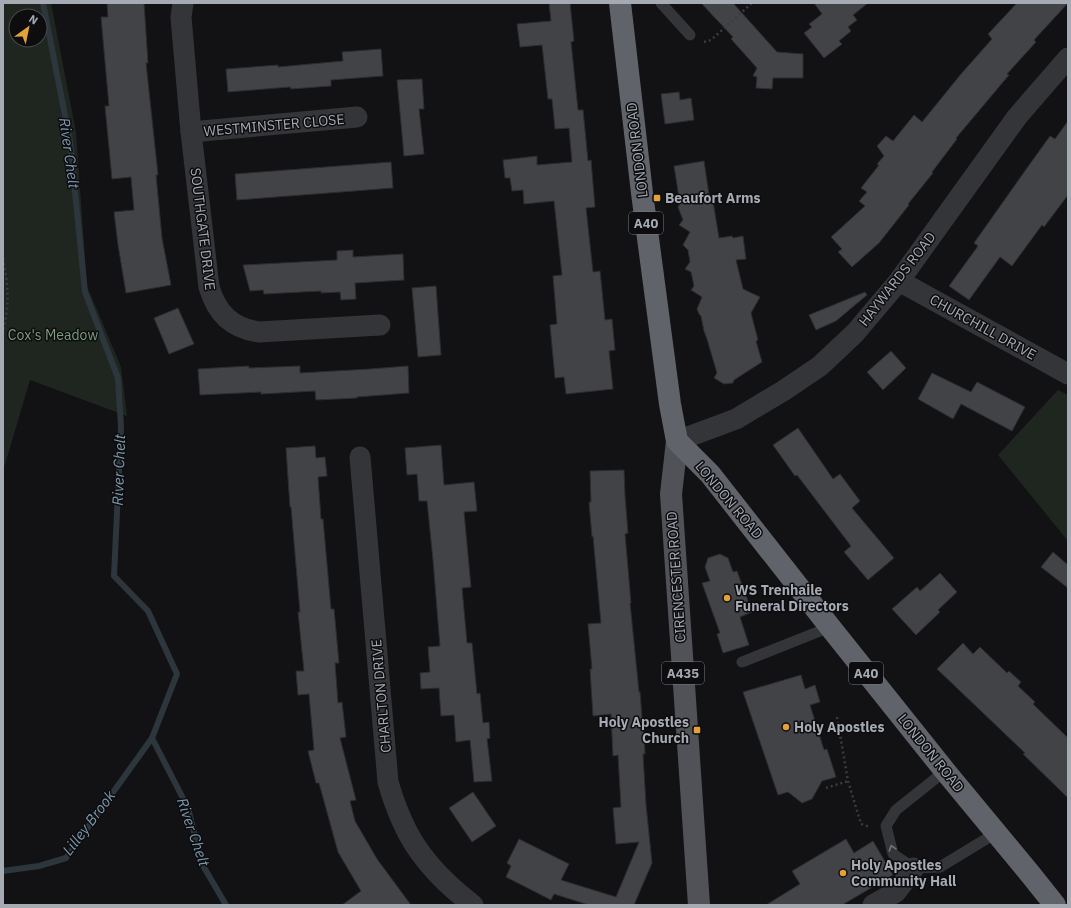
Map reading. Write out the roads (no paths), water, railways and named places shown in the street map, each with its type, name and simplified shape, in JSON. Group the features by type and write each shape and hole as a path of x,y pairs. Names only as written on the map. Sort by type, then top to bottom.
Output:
{"highway":[{"name":"LONDON ROAD","path":"620,3 642,193 670,404 677,441 710,474 945,771 1055,905"}],"main road":[{"name":"CIRENCESTER ROAD","path":"677,441 671,494 698,905"}],"street":[{"name":"SOUTHGATE DRIVE","path":"183,3 181,18 191,132 209,287 217,307 231,322 249,331 259,332 380,325"},
{"name":"HAYWARDS ROAD","path":"677,441 736,419 783,391 820,366 855,333 899,281 1017,117 1068,58"},
{"name":"WESTMINSTER CLOSE","path":"191,132 358,117"},
{"name":"CHURCHILL DRIVE","path":"899,281 1068,374"},
{"name":"CHARLTON DRIVE","path":"360,457 388,782 403,824 414,844 442,879 458,894 473,905"},
{"path":"874,905 900,898 914,868"}],"lane":[{"path":"661,3 690,35"},
{"path":"742,662 830,627"},
{"path":"945,771 896,810 886,826 893,854 914,868 940,867 996,833"}],"waterway":[{"name":"River Chelt","path":"43,3 70,141 85,292 118,378 121,427 114,576 148,611 177,674 152,738 188,808 202,864 226,905"},
{"name":"Lilley Brook","path":"3,871 39,866 66,858 152,738"}],"place":[{"name":"Beaufort Arms","path":"657,198"},
{"name":"WS Trenhaile Funeral Directors","path":"727,598"},
{"name":"Holy Apostles","path":"786,727"},
{"name":"Holy Apostles Church","path":"697,730"},
{"name":"Holy Apostles Community Hall","path":"843,873"}],"park label":[{"name":"Cox's Meadow","path":"53,335"}]}
